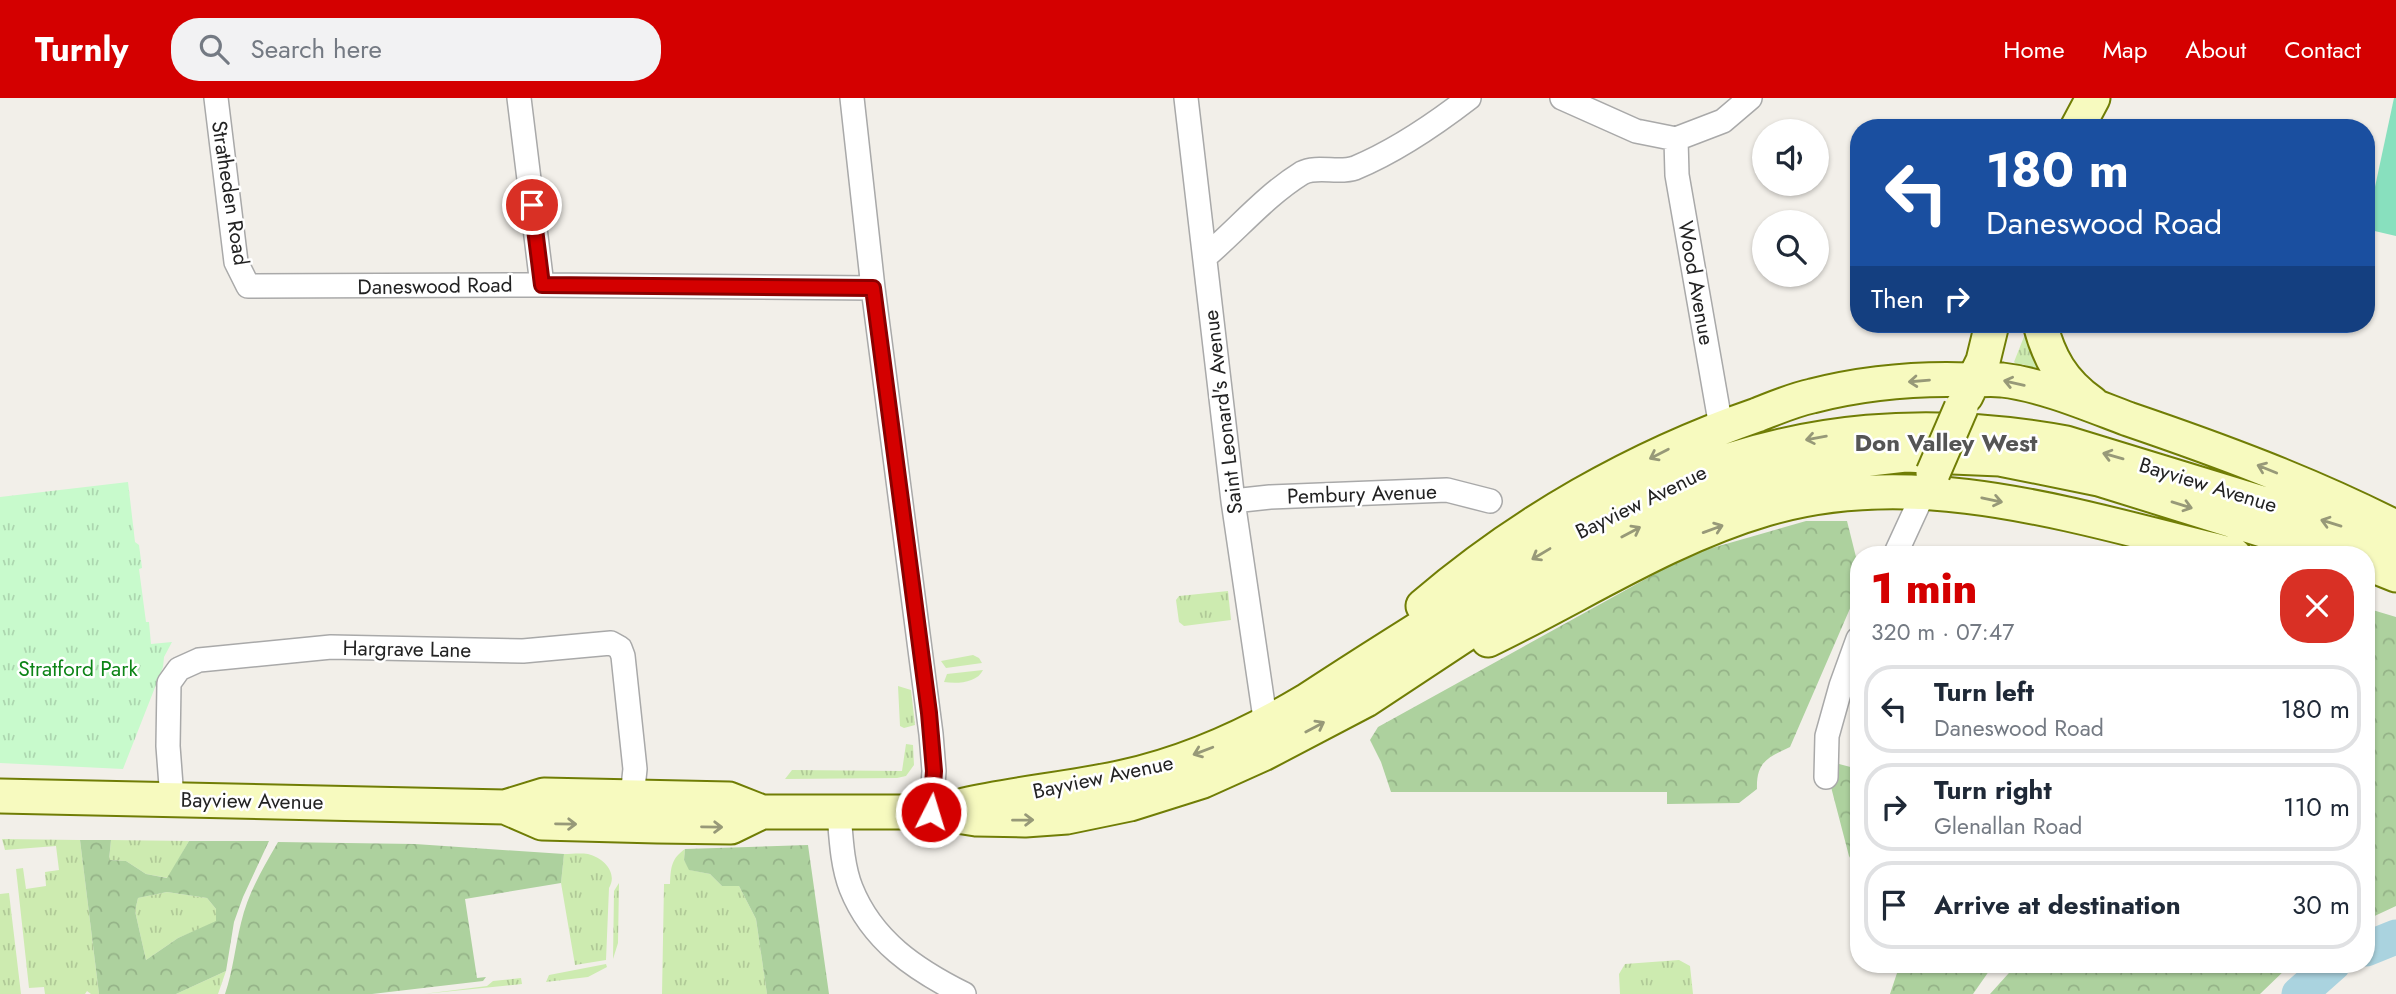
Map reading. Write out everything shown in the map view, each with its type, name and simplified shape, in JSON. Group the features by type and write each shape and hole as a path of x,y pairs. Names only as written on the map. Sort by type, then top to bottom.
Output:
{"main road":[{"path":"1928,482 1972,383 1989,333"},
{"path":"1972,383 2002,333"},
{"path":"2042,333 2048,354 2077,392 2099,409"},
{"path":"1333,683 1443,589 1538,522 1599,485 1656,455 1721,427 1811,396 1864,385 1942,379 1972,383 2002,380 2041,389 2241,458 2343,500 2396,527"},
{"name":"Bayview Avenue","path":"931,812 980,801 1125,777 1234,740 1266,725 1604,515 1674,481 1738,457 1789,443 1888,429 2012,433 2066,443 2396,544"},
{"name":"Bayview Avenue","path":"0,796 505,807 544,795 729,799 762,812 931,812 976,820 1067,817 1130,804 1203,781 1263,754 1366,700 1531,591 1611,543 1678,508 1745,483 1835,463 1905,455 2000,459 2099,479 2314,546"},
{"path":"1366,700 1519,625 1679,541 1754,513 1846,493 1928,482 1980,497 2195,546"},
{"path":"2375,567 2396,575"},
{"path":"2375,588 2396,592"},
{"name":"Bayview Avenue","path":"505,807 542,823 657,826 731,827 762,812"}],"street":[{"name":"Stratheden Road","path":"216,98 236,262 248,286"},
{"path":"519,98 542,285"},
{"path":"852,98 873,288 930,723 934,771 931,812"},
{"name":"Saint Leonard's Avenue","path":"1186,98 1233,501 1266,725"},
{"path":"1205,257 1264,201 1305,171 1352,169 1406,142 1469,98"},
{"path":"1562,98 1636,131 1676,139 1723,121 1750,98"},
{"name":"Wood Avenue","path":"1676,139 1677,175 1721,427"},
{"name":"Daneswood Road","path":"248,286 873,288"},
{"path":"1899,546 1928,482"},
{"name":"Pembury Avenue","path":"1233,501 1447,490 1490,501"},
{"name":"Hargrave Lane","path":"172,799 168,736 169,683 179,669 188,663 312,648 523,651 611,643 620,648 623,656 635,769 632,797"},
{"path":"1826,777 1827,736 1850,661"},
{"path":"839,813 846,874 851,890 864,911 888,943 918,970 964,994"}],"green space":[{"path":"2396,98 2396,236 2375,231 2375,187"},
{"path":"2025,333 2032,333 2047,373 2022,364 2020,368 2014,362"},
{"name":"Stratford Park","path":"128,482 151,644 172,642 123,769 0,763 0,497"},
{"path":"1806,521 1847,521 1853,546 1850,546 1850,608 1790,747 1775,754 1761,766 1757,789 1739,803 1667,804 1667,792 1391,792 1370,740 1378,727 1691,554"},
{"path":"1228,591 1231,620 1184,626 1179,622 1176,600 1179,596"},
{"path":"2375,611 2396,617 2396,906 2375,916"},
{"path":"973,655 982,663 946,668 941,661"},
{"path":"983,670 971,680 960,683 944,682 947,674"},
{"path":"898,686 911,690 915,725 904,728 900,726"},
{"path":"906,744 913,745 914,765 906,776 785,779 792,770 902,771"},
{"path":"1824,760 1850,767 1849,856"},
{"path":"2,839 80,840 99,994 87,991 85,994 45,994 44,987 29,988 16,869 23,868 26,889 46,886 45,872 59,870 56,846 5,850"},
{"path":"80,840 111,840 109,860 126,861 146,874 167,878 189,841 269,841 234,922 226,971 176,994 99,994","holes":["167,892 207,898 216,909 216,921 178,938 146,960 135,911 138,898"]},
{"path":"111,840 189,841 168,878 146,874 126,861 109,860"},
{"path":"278,842 415,844 564,854 561,883 465,899 477,978 486,977 483,981 372,994 225,994 248,901"},
{"path":"808,845 829,994 767,994 756,919 739,886 722,886 710,874 689,870 684,860 685,849"},
{"path":"685,849 684,860 690,870 710,874 722,886 739,886 756,919 767,994 662,994 664,884 670,884 673,864"},
{"path":"564,854 594,856 611,872 606,960 575,965 561,883"},
{"path":"619,883 618,943 613,959 614,891"},
{"path":"167,892 207,898 216,909 216,922 178,938 146,960 135,911 138,898"},
{"path":"9,893 21,994 0,994 0,894"},
{"path":"1679,960 1690,966 1693,994 1620,994 1619,974 1625,964"},
{"path":"606,964 607,967 588,977 546,982 549,975"},
{"path":"226,971 218,994 176,994"},
{"path":"1897,973 1988,973 1973,994 1890,994"},
{"path":"2009,973 2282,973 2260,994 1990,994"},
{"path":"521,978 522,984 423,994 487,986 493,981"}],"waterway":[{"path":"2375,945 2396,937"},
{"path":"2299,994 2323,973"}],"district":[{"name":"Don Valley West","path":"1946,443"}],"route":[{"path":"532,205 542,285 873,288 929,713 934,771 931,812"}]}
